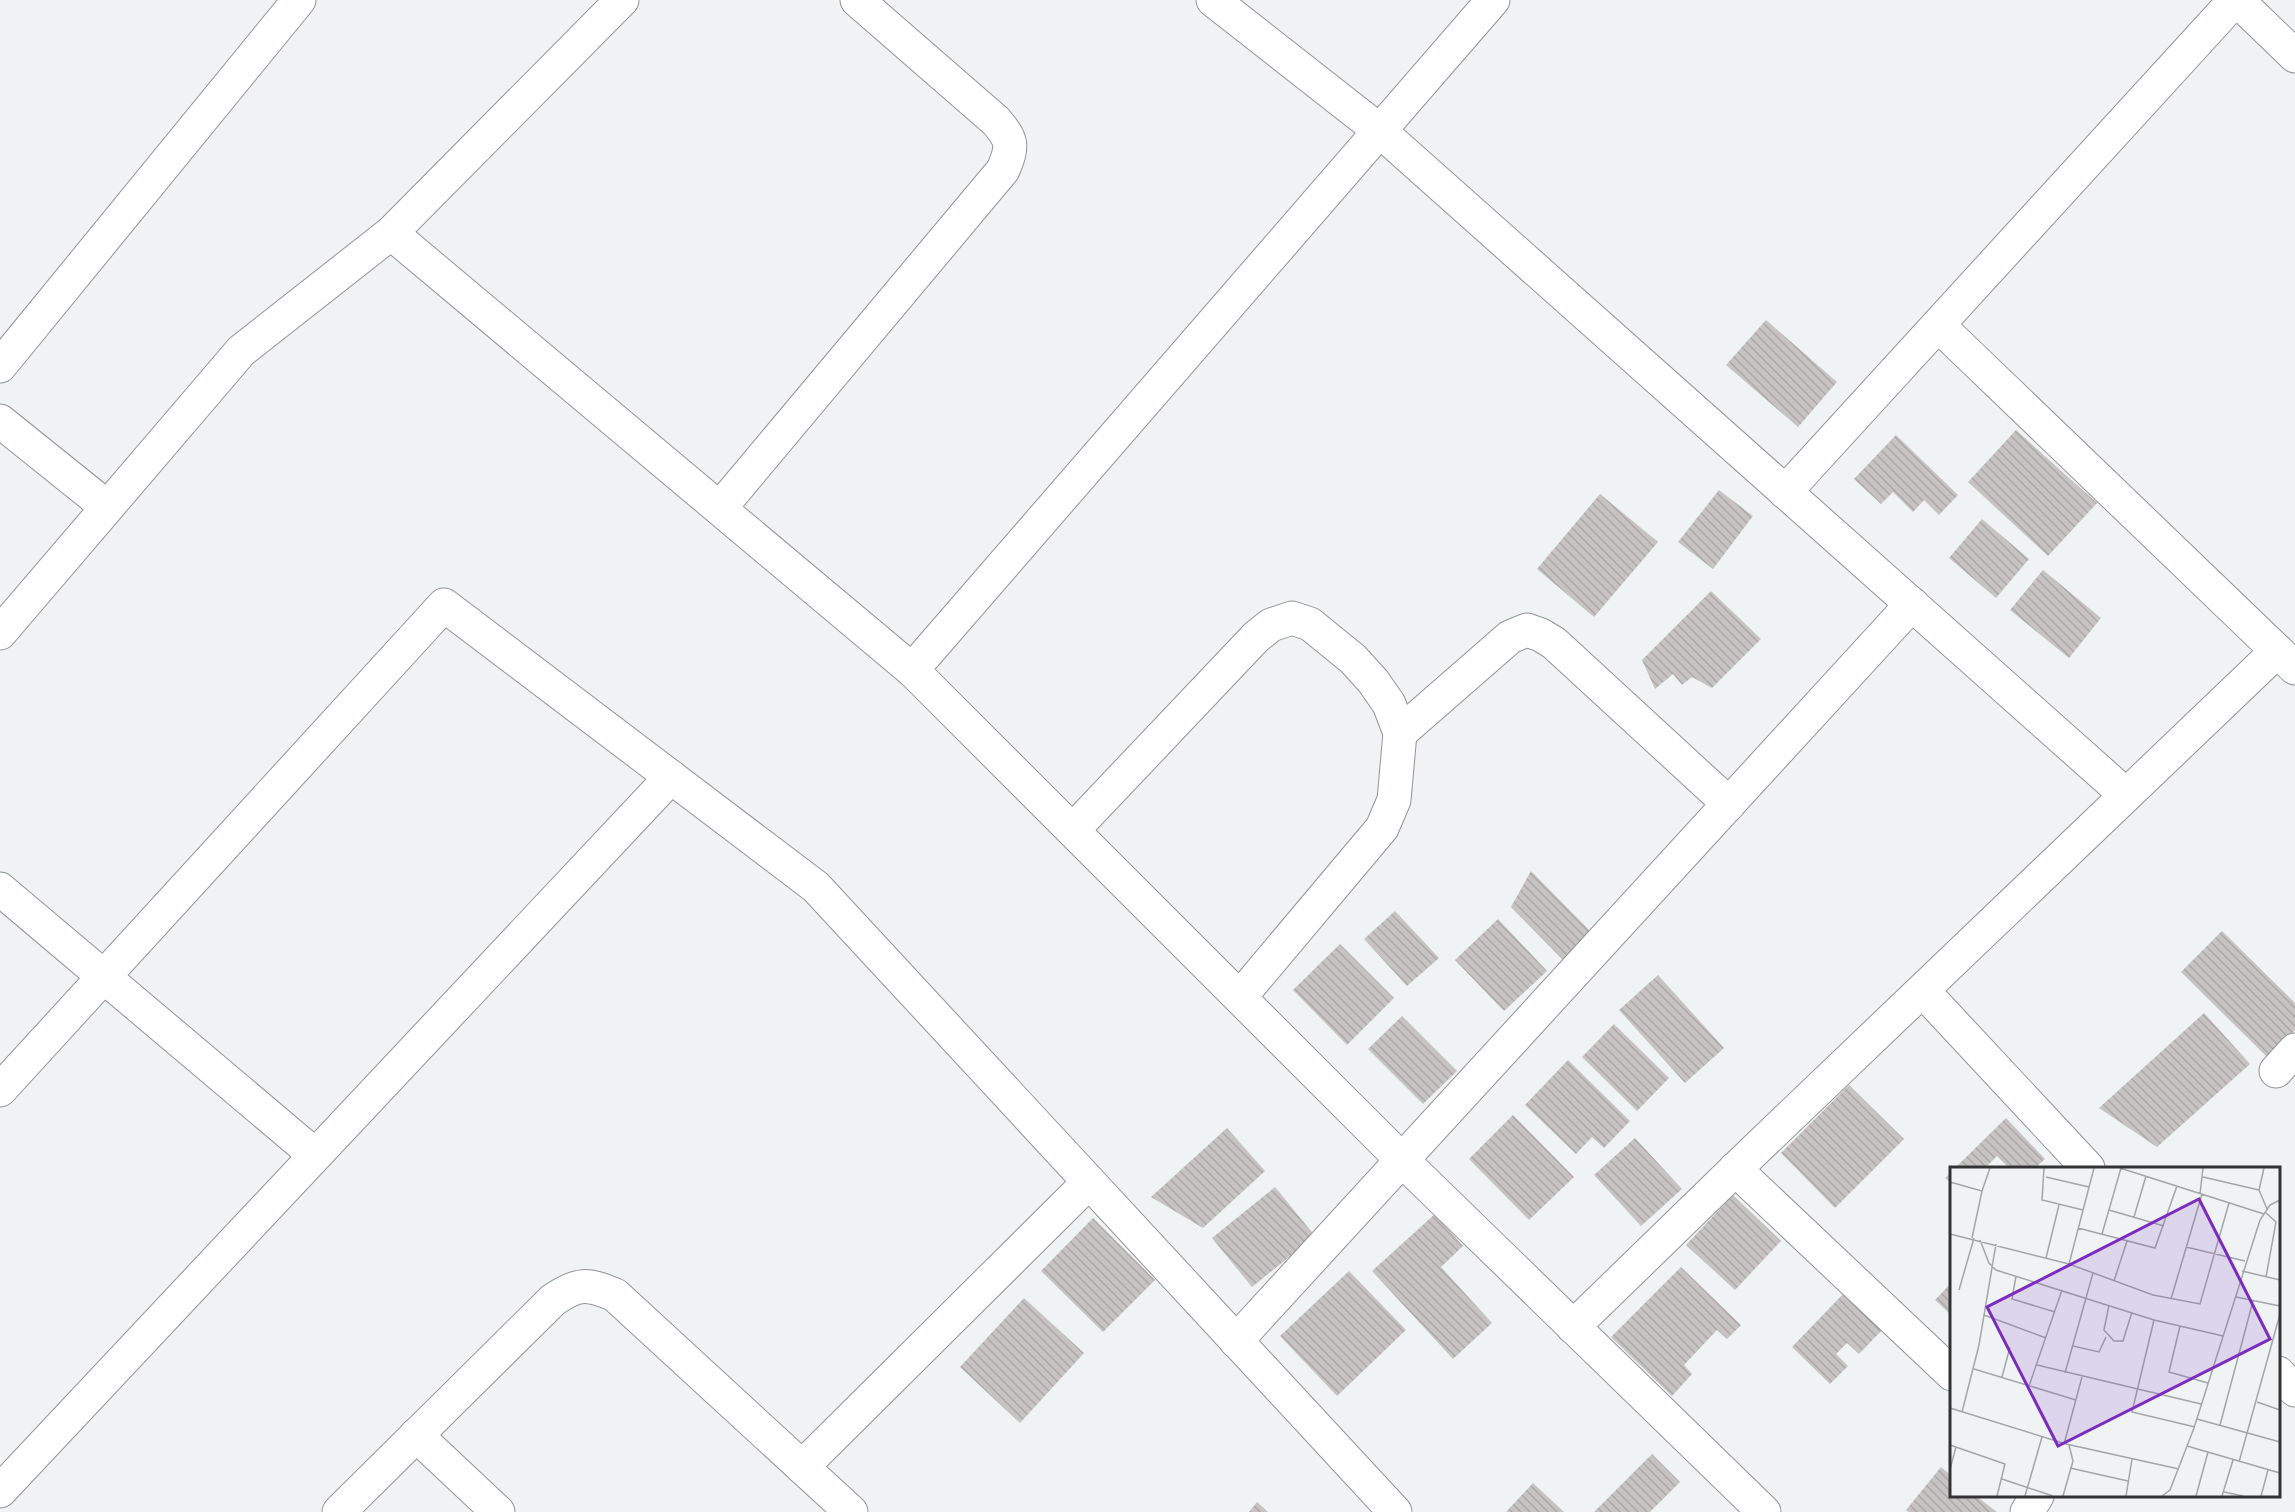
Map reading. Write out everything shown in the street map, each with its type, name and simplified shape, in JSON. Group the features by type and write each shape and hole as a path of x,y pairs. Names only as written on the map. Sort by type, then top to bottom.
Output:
{"street":[{"path":"0,366 299,0"},
{"path":"0,633 241,351 390,233 622,0"},
{"path":"720,508 1003,170 1011,151 1006,133 996,121 857,0"},
{"path":"1213,0 1380,131 2126,795"},
{"path":"912,670 1493,0"},
{"path":"1785,492 2236,0 2295,56"},
{"path":"390,233 912,670 1402,1160 1764,1512"},
{"path":"1573,1327 2126,795 2286,659 1938,325"},
{"path":"0,421 107,507"},
{"path":"1236,1341 1912,604"},
{"path":"0,1090 444,605 816,887 1395,1512"},
{"path":"1072,830 1256,637 1271,625 1292,618 1310,624 1353,659 1373,681 1389,704 1400,733 1394,800 1382,828 1239,997"},
{"path":"1400,733 1510,637 1527,630 1554,643 1729,804"},
{"path":"0,1491 671,777"},
{"path":"0,889 315,1155"},
{"path":"1923,991 2087,1167"},
{"path":"1735,1170 1950,1372"},
{"path":"802,1467 1089,1182"},
{"path":"339,1512 553,1300 572,1287 593,1285 615,1295 851,1512"},
{"path":"2280,1374 2295,1390"},
{"path":"416,1435 498,1512"},
{"path":"2027,1512 2036,1497"}],"building":[{"path":"1766,320 1837,382 1798,427 1726,365"},
{"path":"2016,430 2097,503 2048,556 1968,482"},
{"path":"1896,435 1958,495 1939,515 1924,500 1913,512 1893,492 1881,504 1854,479"},
{"path":"1719,490 1753,516 1713,569 1678,542"},
{"path":"1600,494 1658,542 1594,617 1537,569"},
{"path":"1982,519 2029,559 1996,598 1949,558"},
{"path":"2043,570 2101,618 2069,658 2010,610"},
{"path":"1711,591 1761,639 1712,688 1692,677 1682,685 1673,674 1655,689 1642,660"},
{"path":"1531,871 1594,935 1566,963 1511,907"},
{"path":"1395,911 1439,958 1407,986 1364,939"},
{"path":"1498,919 1547,971 1504,1011 1455,960"},
{"path":"2222,931 2295,1003 2295,1030 2268,1058 2181,972"},
{"path":"1340,944 1394,998 1347,1045 1293,990"},
{"path":"1658,975 1724,1048 1685,1083 1619,1010"},
{"path":"2204,1013 2250,1064 2157,1147 2099,1108"},
{"path":"1402,1016 1457,1071 1423,1104 1368,1049"},
{"path":"1614,1024 1669,1078 1637,1111 1582,1057"},
{"path":"1568,1060 1630,1121 1604,1148 1592,1137 1576,1154 1525,1105"},
{"path":"1849,1085 1904,1139 1835,1208 1781,1153"},
{"path":"1513,1115 1574,1177 1529,1220 1469,1159"},
{"path":"2006,1118 2045,1159 2036,1167 2008,1167 1997,1156 1986,1167 1956,1167"},
{"path":"1227,1128 1265,1171 1203,1228 1151,1197"},
{"path":"1635,1138 1682,1189 1641,1226 1594,1175"},
{"path":"1275,1187 1315,1236 1252,1287 1212,1238"},
{"path":"1733,1195 1781,1241 1735,1290 1686,1245"},
{"path":"1435,1214 1463,1246 1441,1267 1492,1323 1453,1359 1372,1271"},
{"path":"1093,1218 1155,1280 1103,1332 1041,1271"},
{"path":"1681,1267 1741,1325 1727,1339 1717,1330 1684,1365 1692,1374 1672,1396 1611,1337"},
{"path":"1349,1271 1406,1330 1337,1396 1280,1336"},
{"path":"1950,1284 1950,1314 1935,1300"},
{"path":"1846,1291 1884,1328 1859,1354 1847,1343 1836,1354 1848,1366 1830,1384 1792,1347"},
{"path":"1024,1298 1084,1353 1020,1423 960,1367"},
{"path":"1652,1454 1680,1482 1650,1512 1594,1512"},
{"path":"1941,1467 1950,1474 1950,1497 1977,1497 1997,1512 1909,1512 1906,1510"},
{"path":"1533,1483 1564,1512 1506,1512"},
{"path":"1257,1502 1268,1512 1249,1512"}]}
